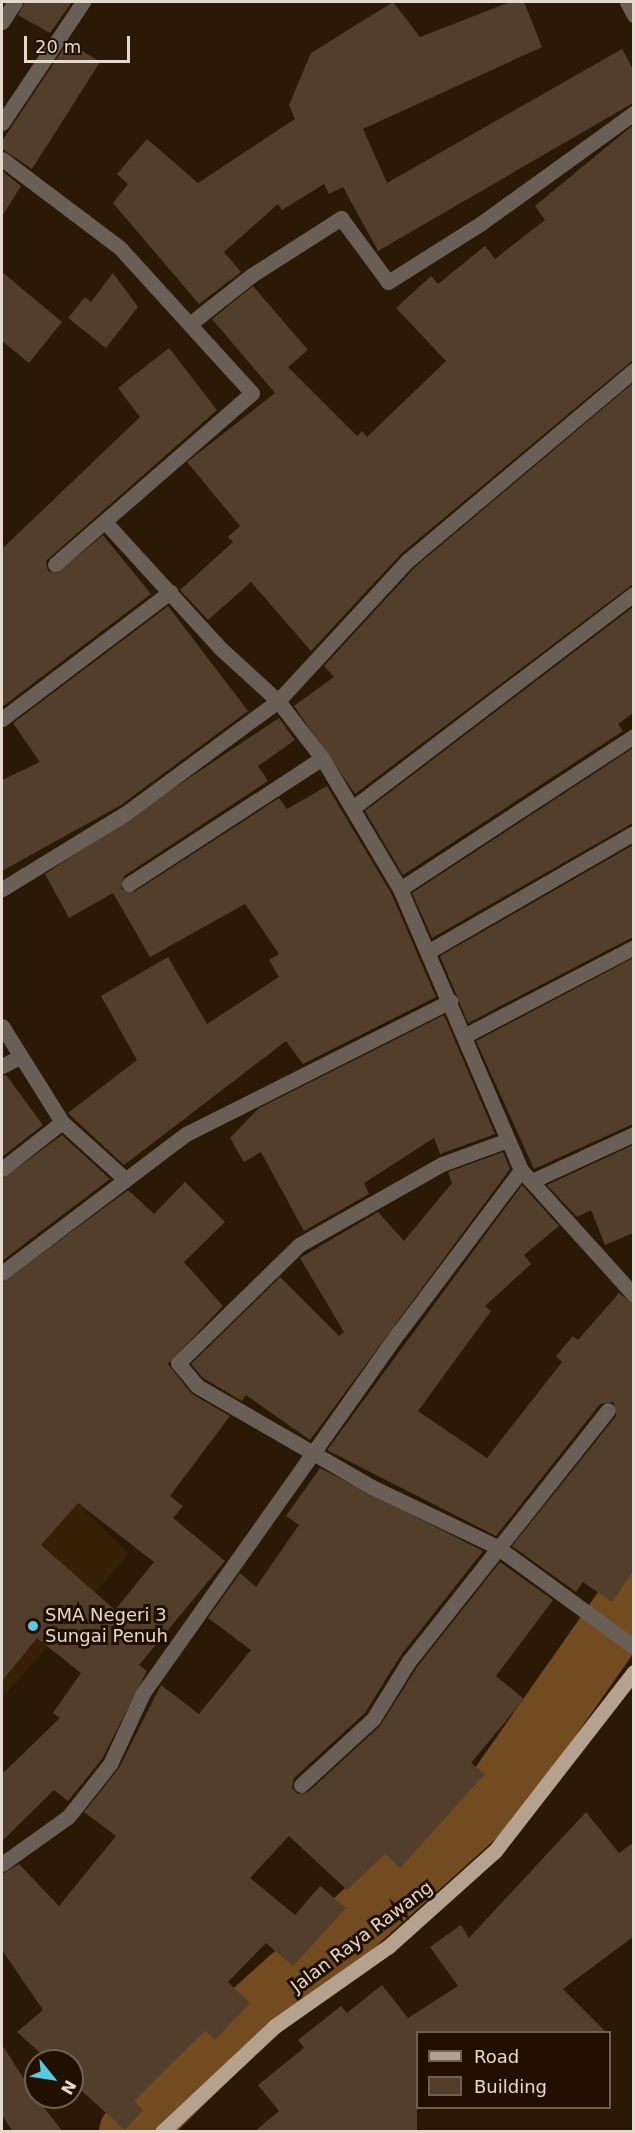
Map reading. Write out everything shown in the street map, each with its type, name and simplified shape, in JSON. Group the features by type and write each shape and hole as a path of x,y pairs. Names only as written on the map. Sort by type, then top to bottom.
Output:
{"main road":[{"name":"Jalan Raya Rawang","path":"162,2132 275,2026 389,1946 495,1851 633,1672"}],"street":[{"path":"2,22 15,2"},
{"path":"2,123 83,2"},
{"path":"627,2 633,15"},
{"path":"191,323 252,275 341,218 388,282 480,224 633,113"},
{"path":"2,159 120,248 191,323 252,393 56,564"},
{"path":"2,889 126,813 278,701 408,560 633,370"},
{"path":"105,522 170,592 278,701 322,758 354,807 431,950 505,1141 521,1170 534,1180 633,1295"},
{"path":"2,719 170,592"},
{"path":"354,807 633,594"},
{"path":"400,889 633,736"},
{"path":"129,884 322,758"},
{"path":"431,950 633,833"},
{"path":"464,1036 633,947"},
{"path":"2,1273 124,1178 186,1134 450,1001"},
{"path":"2,1026 18,1058 62,1122 124,1178"},
{"path":"2,1066 18,1058"},
{"path":"2,1169 62,1122"},
{"path":"534,1180 633,1134"},
{"path":"505,1141 442,1164 299,1245 182,1354 181,1372 197,1386 316,1455 497,1547 629,1643"},
{"path":"2,1864 68,1817 110,1764 143,1693 316,1455 399,1332 521,1170"},
{"path":"301,1785 373,1719 410,1660 497,1547 608,1410"}],"shaded area":[{"name":"SMA Negeri 3 Sungai Penuh","path":"2,1429 129,1554 2,1698"}],"building":[{"path":"25,2 72,2 50,33 18,15"},
{"path":"393,2 420,37 510,2 524,2 542,47 363,129 387,183 622,49 633,69 633,103 378,251 343,187 329,194 324,184 282,210 278,204 224,252 241,272 199,304 113,203 128,184 117,174 147,139 198,183 295,119 289,105 311,53"},
{"path":"68,42 100,62 32,169 2,149 2,141"},
{"path":"633,125 633,360 402,553 311,651 251,582 208,620 180,590 233,542 228,537 240,526 187,462 275,393 212,319 253,286 308,350 288,367 357,436 362,431 367,437 446,361 396,308 431,276 438,284 485,246 495,259 545,220 535,206"},
{"path":"2,171 21,186 2,216"},
{"path":"2,272 62,322 29,363 2,341"},
{"path":"113,273 138,307 106,348 68,318 85,297 91,302"},
{"path":"169,348 217,410 46,561 48,571 57,573 103,535 151,594 2,707 2,549 140,417 118,388"},
{"path":"633,383 633,584 355,794 294,706 334,677 324,666 415,567"},
{"path":"168,606 248,711 121,805 2,871 2,780 40,762 13,723"},
{"path":"633,607 633,713 618,724 623,731 403,875 365,811"},
{"path":"279,718 295,740 258,766 268,781 124,876 121,889 134,892 279,798 287,809 327,786 391,893 436,997 303,1064 286,1041 124,1165 68,1113 137,1060 101,996 168,957 207,1024 279,977 269,960 279,954 245,904 150,957 113,893 69,918 45,874"},
{"path":"633,748 633,823 432,938 412,893"},
{"path":"633,845 633,937 468,1023 440,956"},
{"path":"633,958 633,1124 534,1169 476,1041"},
{"path":"444,1015 495,1134 440,1154 434,1138 364,1183 369,1194 304,1231 261,1152 244,1162 230,1138 259,1108"},
{"path":"6,1075 43,1125 2,1157 2,1076"},
{"path":"62,1135 110,1179 2,1261 2,1179"},
{"path":"633,1145 633,1233 605,1245 591,1210 577,1217 547,1185"},
{"path":"503,1152 510,1169 310,1440 246,1395 242,1401 203,1378 191,1364 280,1277 339,1336 344,1332 300,1258 378,1212 404,1241 452,1183 448,1172"},
{"path":"185,1182 225,1222 184,1262 223,1306 168,1364 192,1394 230,1416 170,1496 183,1506 173,1518 225,1561 139,1665 147,1671 102,1759 68,1801 54,1790 2,1841 2,1774 60,1718 53,1713 81,1673 37,1638 2,1681 2,1283 128,1190 154,1214","holes":["78,1503 154,1562 115,1610 41,1545"]},
{"path":"522,1185 559,1226 524,1255 531,1264 485,1306 491,1311 418,1411 487,1458 562,1362 556,1356 573,1336 578,1340 619,1293 633,1304 633,1571 612,1602 583,1582 576,1592 512,1546 616,1416 614,1402 600,1404 496,1536 327,1450"},
{"path":"320,1468 483,1551 401,1655 365,1713 294,1778 292,1788 298,1794 308,1792 380,1726 417,1667 500,1562 553,1600 496,1676 524,1699 471,1763 485,1774 400,1868 385,1854 347,1890 289,1836 250,1878 295,1915 320,1886 346,1908 293,1966 266,1943 228,1982 250,2003 215,2040 205,2031 134,2101 143,2110 125,2130 84,2093 84,2049 36,2049 17,2032 43,2010 2,1950 2,1874 19,1864 59,1906 116,1836 84,1812 119,1768 161,1685 199,1714 251,1650 208,1618 240,1573 256,1587 299,1525 286,1516"},
{"path":"586,1812 619,1853 633,1843 633,1937 563,1989 605,2031 416,2031 417,2132 254,2132 279,2111 258,2085 304,2048 298,2040 341,2006 347,2013 382,1985 408,2018 458,1986 430,1947 461,1925 469,1938"},
{"path":"2,2045 24,2079 24,2109 45,2109 63,2132 13,2132 2,2115"}],"waterway":[{"path":"131,2132 228,2036 493,1798 634,1597"}],"place":[{"name":"SMA Negeri 3 Sungai Penuh","path":"33,1626"}]}
